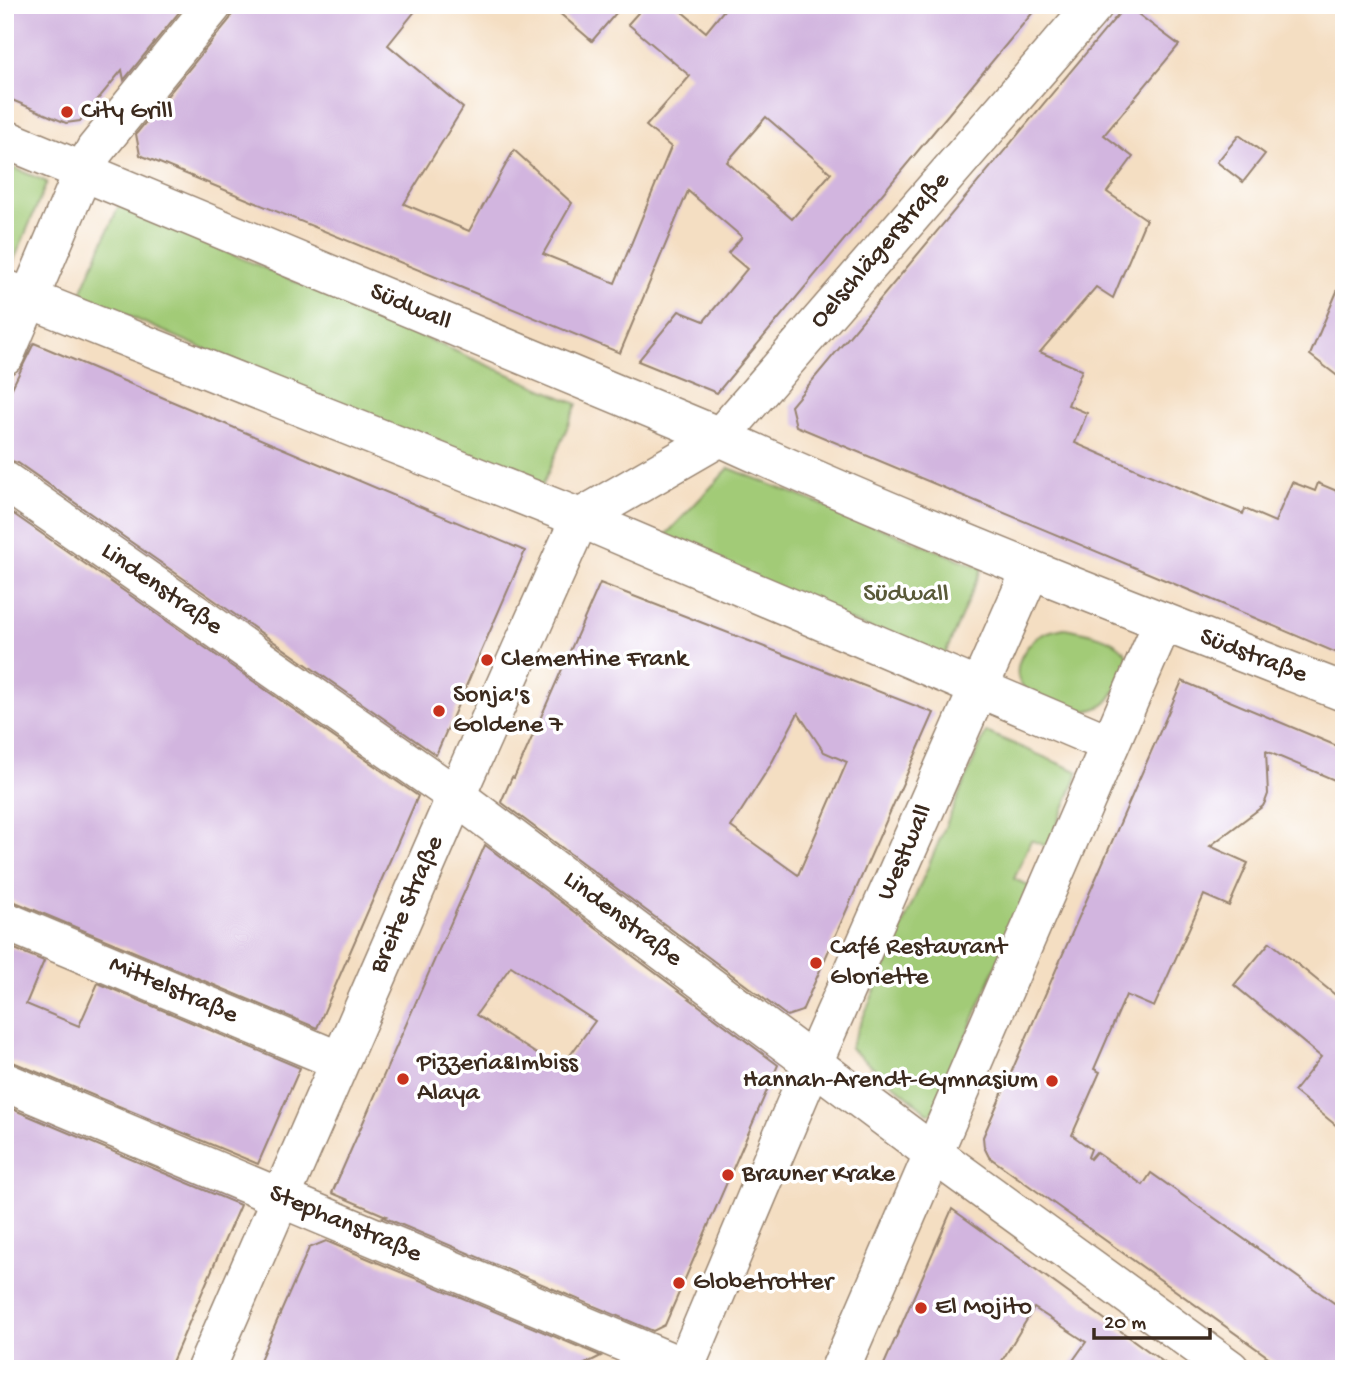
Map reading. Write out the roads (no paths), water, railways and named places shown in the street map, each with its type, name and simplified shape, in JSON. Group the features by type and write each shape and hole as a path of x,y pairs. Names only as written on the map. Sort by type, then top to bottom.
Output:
{"street":[{"path":"5,355 17,294 103,138 213,5"},
{"name":"Oelschlägerstraße","path":"580,518 720,436 1094,5"},
{"name":"Südwall","path":"5,139 1163,622"},
{"path":"17,294 580,518 1110,744"},
{"name":"Lindenstraße","path":"5,481 456,796 933,1154 1230,1369"},
{"name":"Breite Straße","path":"206,1369 580,518"},
{"name":"Westwall","path":"685,1368 813,1063 1031,569"},
{"path":"840,1369 1163,622"},
{"name":"Südstraße","path":"1163,622 1344,692"},
{"name":"Mittelstraße","path":"5,921 340,1061"},
{"name":"Stephanstraße","path":"5,1082 685,1368"}],"place":[{"name":"City Grill","path":"67,112"},
{"name":"Clementine Frank","path":"487,660"},
{"name":"Sonja's Goldene 7","path":"439,711"},
{"name":"Café Restaurant Gloriette","path":"816,963"},
{"name":"Pizzeria&Imbiss Alaya","path":"403,1079"},
{"name":"Hannah-Arendt-Gymnasium","path":"1052,1081"},
{"name":"Brauner Krake","path":"728,1175"},
{"name":"Globetrotter","path":"679,1283"},
{"name":"El Mojito","path":"921,1308"}]}
